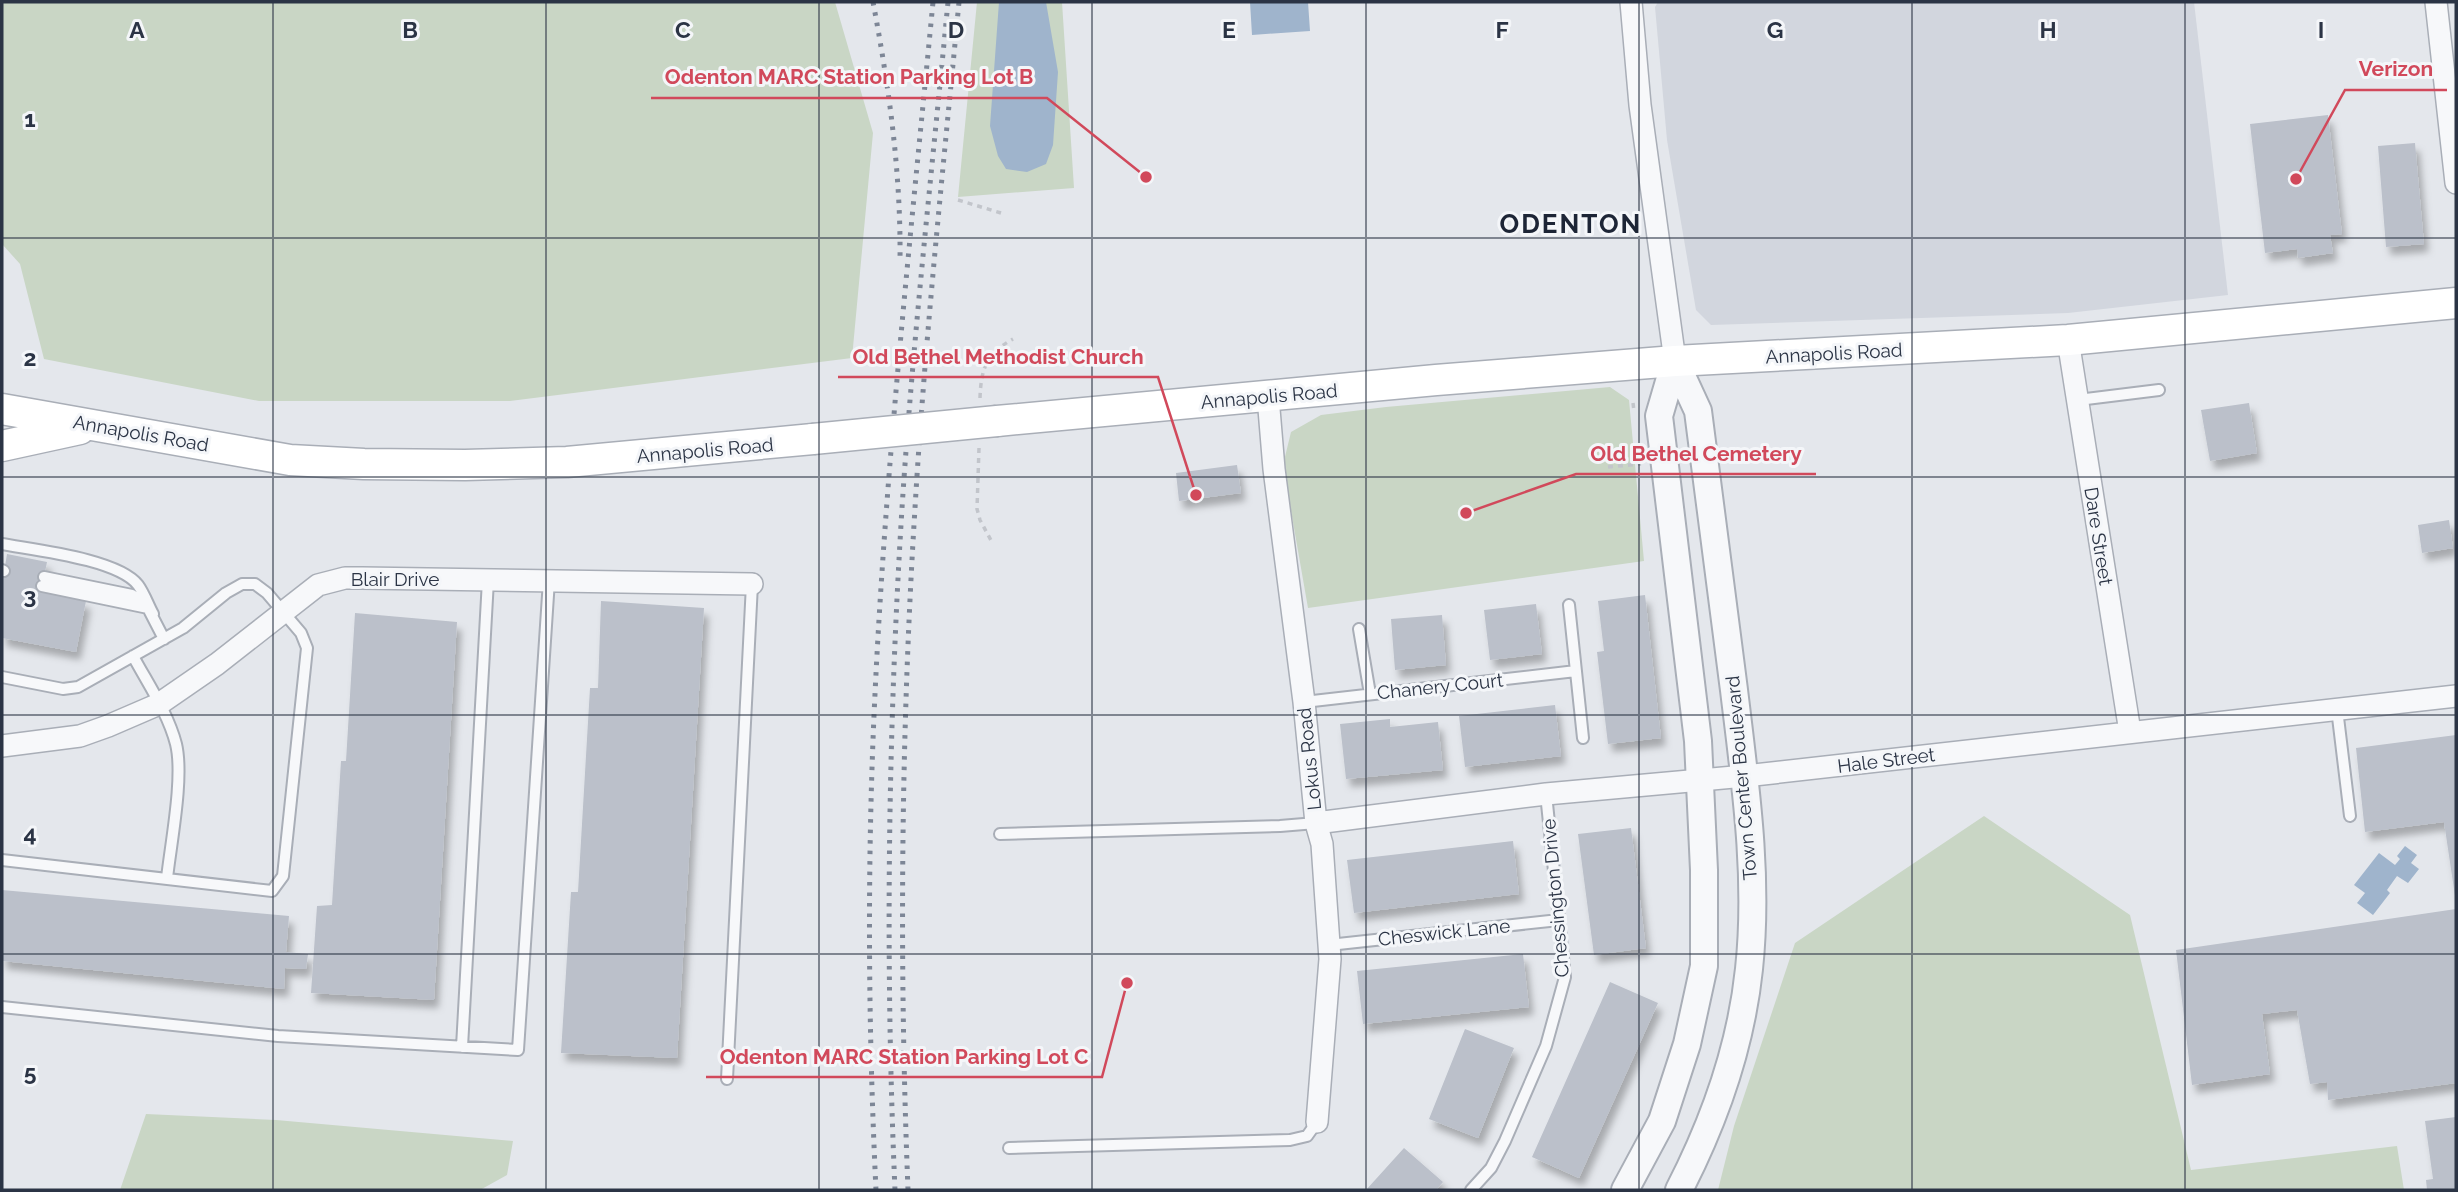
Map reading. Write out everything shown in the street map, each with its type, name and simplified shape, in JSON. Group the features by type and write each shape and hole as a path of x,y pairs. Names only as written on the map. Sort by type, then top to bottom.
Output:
{"main road":[{"name":"Annapolis Road","path":"2,409 290,460 464,466 567,462 1436,380 1675,361 2068,340 2456,303"},
{"path":"2,446 98,425"}],"street":[{"name":"Town Center Boulevard","path":"1631,2 1640,105 1675,361 1698,411 1745,776 1752,869 1749,969 1738,1035 1713,1117 1679,1190"},
{"path":"2435,2 2451,87 2456,183"},
{"name":"Dare Street","path":"2068,340 2130,732"},
{"name":"Town Center Boulevard","path":"1625,1190 1661,1121 1687,1044 1704,966 1704,870 1698,741 1659,416 1675,361"},
{"name":"Lokus Road","path":"1268,397 1316,823 1322,844 1329,945 1317,1122"},
{"name":"Blair Drive","path":"2,746 80,736 159,704 217,664 318,585 345,578 752,584"},
{"name":"Hale Street","path":"1316,823 1546,794 1745,776 2456,696"}],"lane":[{"path":"2078,400 2159,390"},
{"path":"2,544 74,557 121,573 138,585 164,639"},
{"path":"462,1047 488,580"},
{"path":"2,1007 278,1036 518,1050 549,580"},
{"path":"43,581 124,592 141,600 150,611"},
{"path":"2,677 70,689 183,628 226,593 249,583 259,587 283,611 301,633 307,648 283,876 272,891 2,860"},
{"path":"727,1079 752,584"},
{"path":"1569,605 1584,738"},
{"path":"1359,629 1370,694"},
{"path":"133,656 159,704 176,744 178,761 167,878"},
{"name":"Chanery Court","path":"1304,702 1576,671"},
{"path":"2337,709 2350,816"},
{"name":"Chessington Drive","path":"1471,1190 1491,1168 1506,1141 1546,1046 1565,977 1546,794"},
{"path":"1000,834 1316,823"},
{"name":"Cheswick Lane","path":"1329,945 1559,920"},
{"path":"1009,1148 1290,1139 1307,1136 1317,1122"}],"path":[{"path":"958,200 1001,213"},
{"path":"981,374 995,348 1013,339"},
{"path":"978,461 977,509 993,544"},
{"path":"1608,467 1641,464"}],"shaded area":[{"path":"1658,2 2194,2 2228,295 2068,313 1711,325 1696,310 1667,140 1655,7"}],"green space":[{"path":"2,2 835,2 873,133 852,358 510,401 259,401 44,359 20,264 2,244"},
{"path":"977,2 1062,2 1074,188 958,197"},
{"path":"1610,387 1629,400 1644,561 1308,608 1283,465 1291,432 1321,415"},
{"path":"1984,816 2130,915 2191,1170 2397,1146 2404,1190 1718,1190 1734,1126 1795,943"},
{"path":"146,1114 276,1120 513,1141 507,1175 480,1190 120,1190"}],"water":[{"path":"999,2 1046,2 1058,72 1053,145 1046,164 1027,172 1006,169 998,156 990,126"},
{"path":"1250,2 1308,2 1310,31 1252,35"},
{"path":"2405,846 2417,855 2411,863 2419,869 2408,883 2397,876 2387,890 2390,893 2373,915 2357,903 2365,893 2354,885 2379,853 2395,865 2400,859 2397,856"}],"building":[{"path":"2328,115 2342,234 2330,235 2333,253 2298,258 2297,249 2265,253 2250,124"},
{"path":"2415,143 2424,244 2386,247 2378,146"},
{"path":"2249,403 2257,453 2210,461 2201,410"},
{"path":"1237,465 1241,493 1179,501 1176,473"},
{"path":"2449,520 2453,548 2422,553 2418,525"},
{"path":"7,554 47,562 41,592 86,601 76,652 2,638 2,584"},
{"path":"1645,595 1661,738 1608,744 1597,652 1604,651 1598,601"},
{"path":"601,601 704,608 677,1058 561,1053 571,892 578,892 590,688 598,688"},
{"path":"1536,604 1542,654 1490,660 1484,610"},
{"path":"355,613 457,622 434,1000 311,993 317,906 332,905 341,761 346,761"},
{"path":"1442,615 1446,665 1395,670 1391,619"},
{"path":"1555,705 1561,756 1465,767 1459,716"},
{"path":"1390,719 1390,727 1438,722 1443,770 1346,779 1340,724"},
{"path":"2456,735 2455,896 2444,822 2365,832 2356,748"},
{"path":"1631,828 1646,948 1594,955 1578,834"},
{"path":"1513,841 1519,894 1354,913 1347,860"},
{"path":"2,890 289,916 286,952 308,954 306,969 285,968 284,989 2,961"},
{"path":"2456,909 2456,1083 2328,1100 2327,1082 2310,1084 2297,1010 2262,1014 2270,1074 2192,1085 2176,950"},
{"path":"1523,954 1529,1007 1363,1024 1357,971"},
{"path":"1610,982 1658,1003 1579,1178 1532,1157"},
{"path":"1465,1029 1514,1048 1478,1138 1429,1119"},
{"path":"2456,1117 2456,1190 2427,1190 2426,1180 2433,1179 2425,1121"},
{"path":"1404,1148 1443,1182 1436,1190 1366,1190"}],"railway":[{"path":"873,2 893,130 900,260"},
{"path":"876,1190 870,942 875,694 892,434 933,2"},
{"path":"895,1190 889,934 897,593 912,381 948,2"},
{"path":"908,1190 903,1020 903,849 910,593 924,381 959,2"}],"place":[{"name":"Odenton MARC Station Parking Lot B","path":"1146,177"},
{"name":"Verizon","path":"2296,179"},
{"name":"Old Bethel Methodist Church","path":"1196,495"},
{"name":"Old Bethel Cemetery","path":"1466,513"},
{"name":"Odenton MARC Station Parking Lot C","path":"1127,983"}],"district":[{"name":"ODENTON","path":"1571,224"}]}
